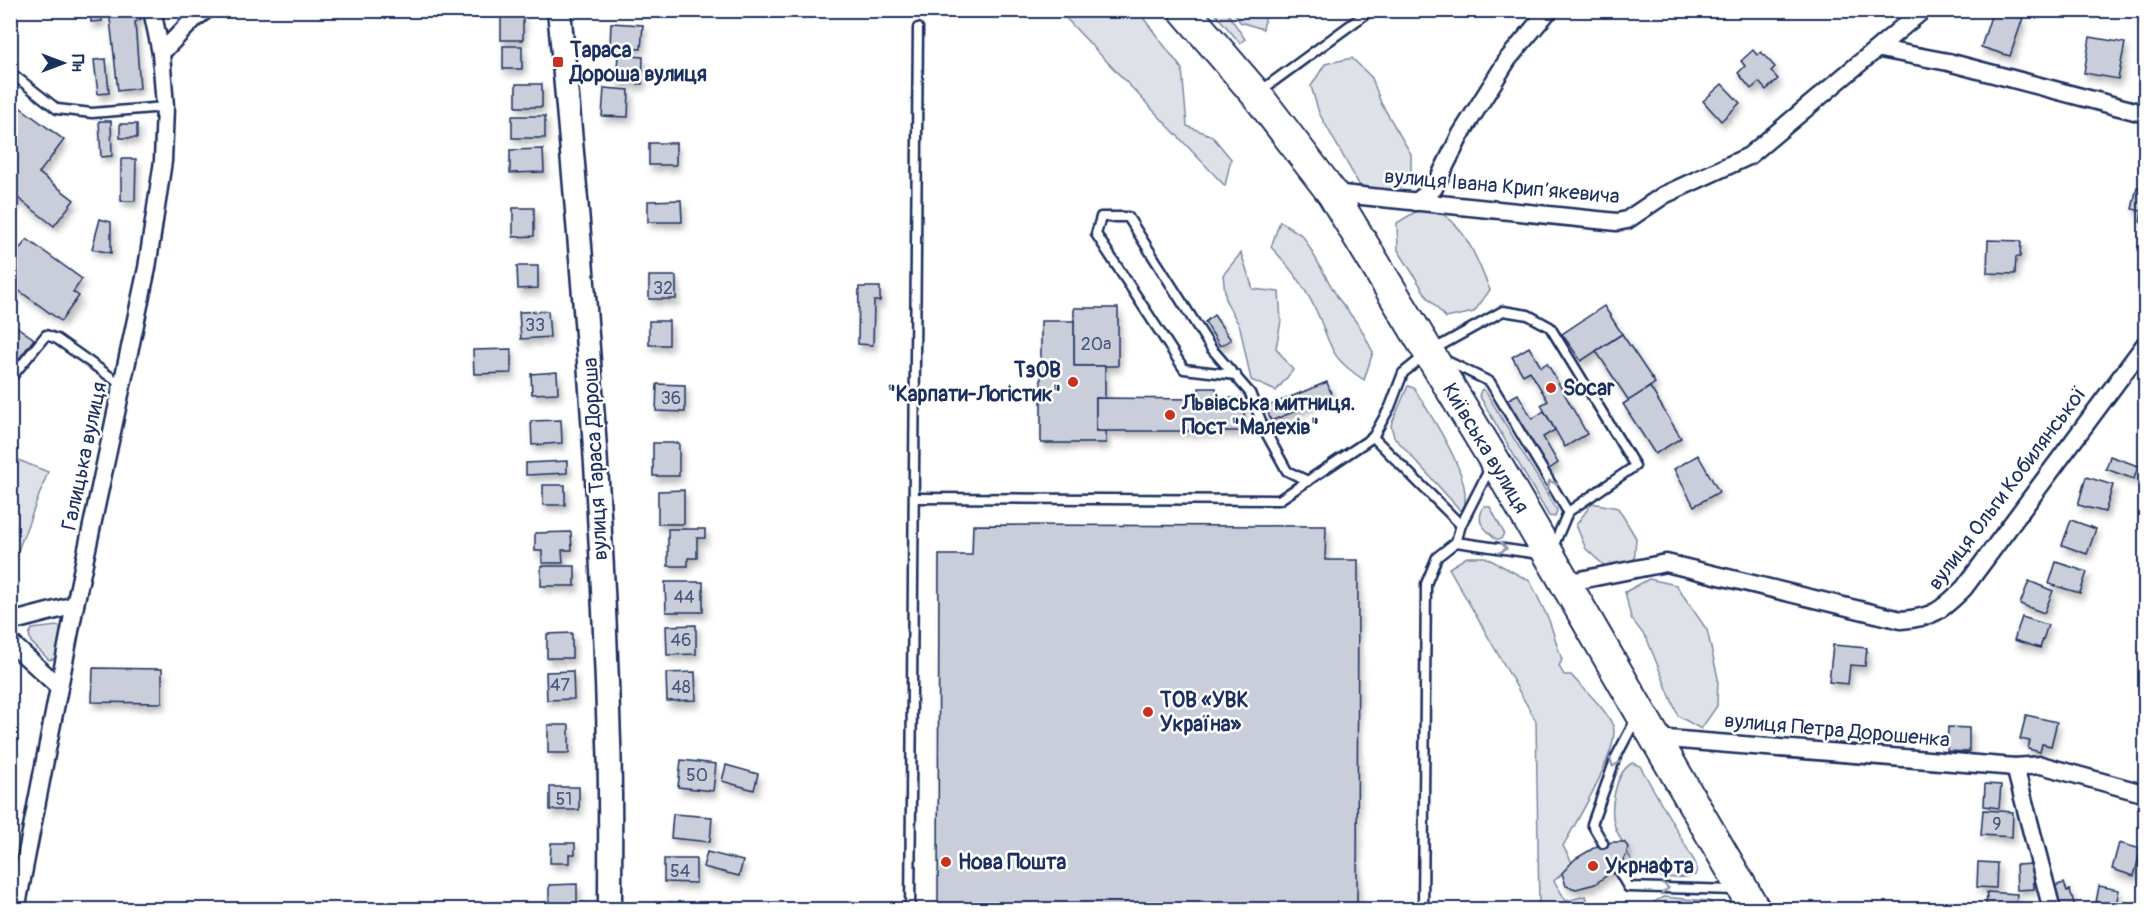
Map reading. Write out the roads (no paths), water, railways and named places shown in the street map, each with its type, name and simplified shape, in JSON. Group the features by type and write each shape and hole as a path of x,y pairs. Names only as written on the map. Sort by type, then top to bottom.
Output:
{"highway":[{"name":"Київська вулиця","path":"1192,20 1256,94 1332,193 1494,460 1749,900"}],"street":[{"name":"Галицька вулиця","path":"16,909 75,605 147,268 164,161 165,107 161,53 153,10"},
{"path":"161,53 206,10"},
{"name":"вулиця Тараса Дороша","path":"559,10 582,260 597,462 609,744 609,909"},
{"path":"1416,202 1434,188 1461,134 1508,59 1550,10"},
{"name":"вулиця Івана Крипʼякевича","path":"1332,193 1617,222 1627,220 1664,195 1749,156 1880,49 1923,10"},
{"path":"1880,49 1948,62 2145,114"},
{"name":"вулиця Ольги Кобилянської","path":"1565,583 1666,563 1900,620 1923,619 1942,610 1965,588 2145,343"},
{"path":"10,622 75,605"},
{"path":"10,642 59,687"},
{"name":"вулиця Петра Дорошенка","path":"1655,738 2015,767 2041,765 2145,794"},
{"path":"2015,767 2052,909"}],"lane":[{"path":"1256,94 1371,10"},
{"path":"910,909 918,28"},
{"path":"10,72 57,109 93,113 165,107"},
{"path":"1236,375 1184,369 1096,234 1101,217 1128,217 1211,348 1236,375 1250,393 1265,431 1287,471 1308,481"},
{"path":"915,498 1279,500 1373,437 1390,407 1403,373 1430,352 1503,311 1528,315 1550,327 1635,466 1568,512 1549,555 1456,542"},
{"path":"10,379 46,335 57,339 122,386"},
{"path":"1430,352 1490,382 1568,512"},
{"path":"1373,437 1461,525"},
{"path":"1423,909 1426,584 1437,557 1456,542 1461,525 1494,460"},
{"path":"1603,843 1593,824 1616,757 1640,711"},
{"path":"1617,868 1628,887 1749,900"}],"place":[{"name":"Тараса Дороша вулиця","path":"558,62"},
{"name":"ТзОВ \"Карпати-Логістик\"","path":"1073,382"},
{"name":"Socar","path":"1551,388"},
{"name":"Львівська митниця. Пост \"Малехів\"","path":"1170,415"},
{"name":"ТОВ «УВК Україна»","path":"1148,712"},
{"name":"Нова Пошта","path":"946,862"},
{"name":"Укрнафта","path":"1593,866"}]}
